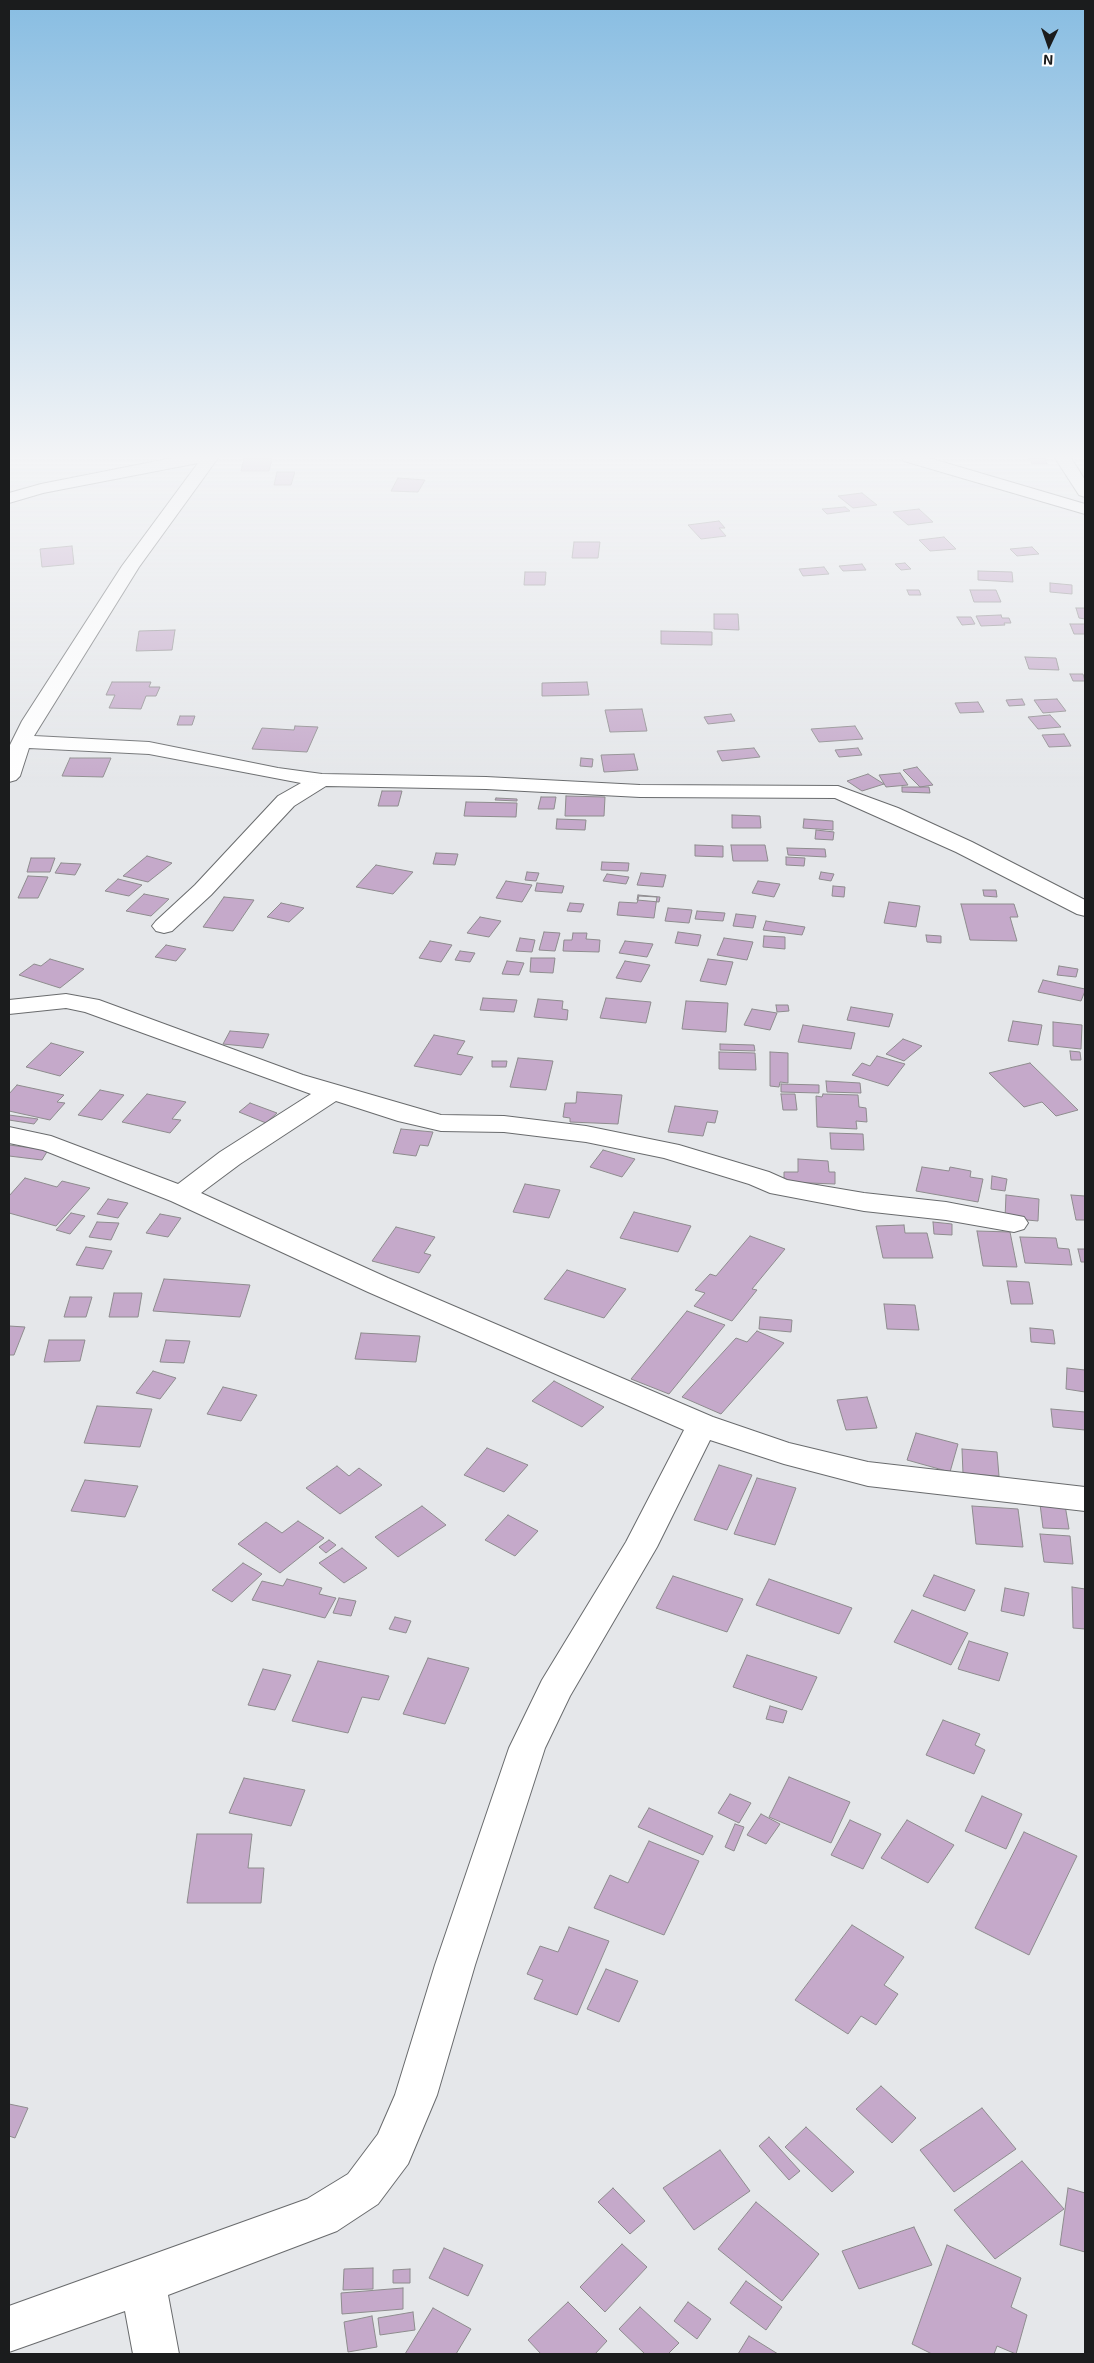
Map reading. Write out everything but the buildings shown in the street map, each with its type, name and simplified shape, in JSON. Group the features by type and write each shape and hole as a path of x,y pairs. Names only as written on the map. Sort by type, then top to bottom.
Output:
{"street":[{"path":"9,776 21,741 130,568"},
{"path":"21,741 149,748 278,774 322,780 486,783 640,792 838,792 890,813 964,847 1085,909"},
{"path":"164,926 203,890 286,801 322,780"},
{"path":"9,1007 66,1002 90,1006 285,1077 407,1115 441,1123 514,1125 586,1134 669,1151 759,1178 780,1187 864,1202 946,1211 1014,1223"},
{"path":"181,1195 230,1158 332,1092"},
{"path":"9,1135 51,1144 181,1195 378,1285 702,1425 784,1453 868,1474 1085,1499"},
{"path":"9,2329 321,2216 363,2188 393,2149 416,2095 455,1965 527,1748 555,1690 640,1547 702,1425"},
{"path":"143,2282 156,2354"}]}
